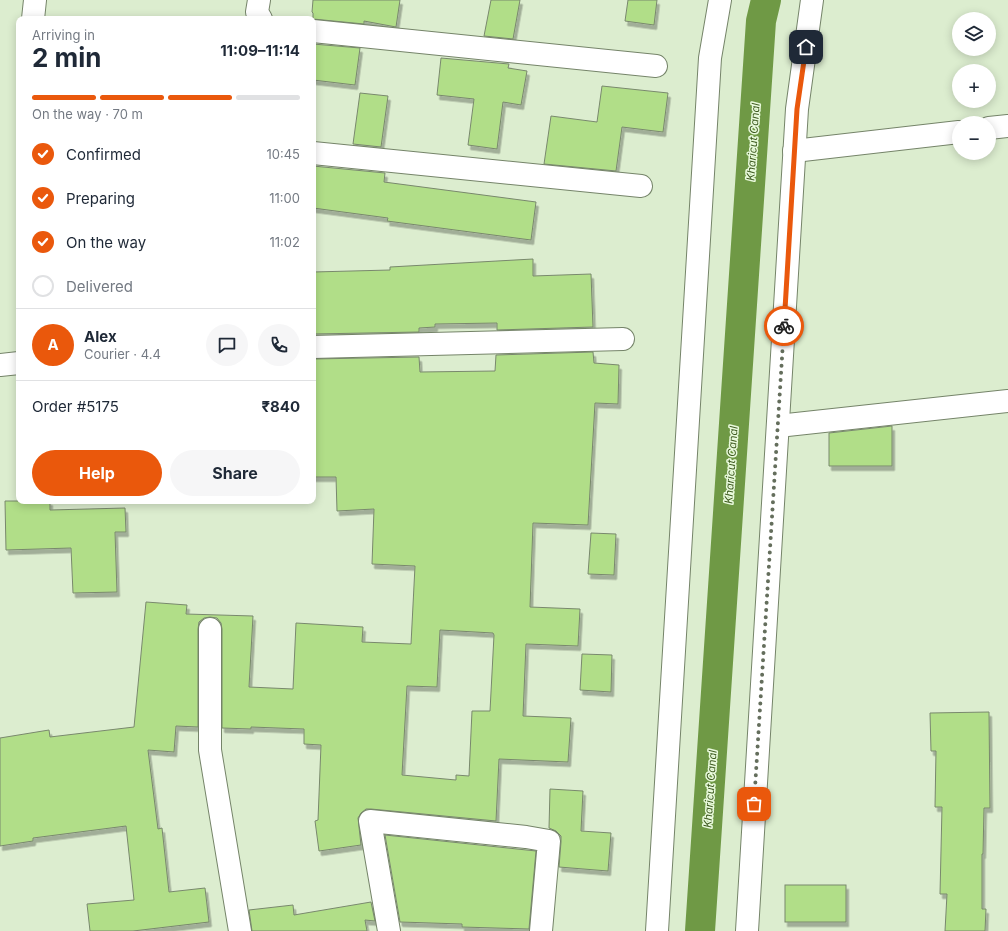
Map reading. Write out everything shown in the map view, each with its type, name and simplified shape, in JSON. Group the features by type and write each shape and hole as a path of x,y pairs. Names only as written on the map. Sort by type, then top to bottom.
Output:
{"street":[{"path":"33,16 35,0"},
{"path":"259,0 257,12 259,16"},
{"path":"656,931 710,58 720,0"},
{"path":"747,931 794,151 797,109 812,0"},
{"path":"316,31 656,66"},
{"path":"996,127 1008,126"},
{"path":"794,151 952,133"},
{"path":"316,153 641,186"},
{"path":"316,347 623,339"},
{"path":"0,365 16,364"},
{"path":"778,426 1008,401"},
{"path":"210,629 210,750 240,931"},
{"path":"389,931 370,821 526,837 549,841 541,931"}],"building":[{"path":"313,0 400,0 396,27 364,21 364,24 316,19 316,16 313,16"},
{"path":"491,0 520,0 513,39 484,36"},
{"path":"628,0 657,0 654,25 625,21"},
{"path":"316,44 360,48 355,85 316,80"},
{"path":"441,58 509,64 508,68 527,71 521,105 503,102 497,149 468,145 474,99 437,95"},
{"path":"602,86 668,93 663,132 622,127 616,171 544,164 551,116 597,122"},
{"path":"360,93 388,96 381,147 353,144"},
{"path":"316,166 385,173 384,182 536,202 531,240 387,221 388,218 316,208"},
{"path":"533,259 533,276 591,274 593,327 497,330 497,323 435,324 435,327 419,328 419,332 316,334 316,272 390,270 390,267"},
{"path":"593,352 594,363 619,365 618,404 595,403 588,525 533,523 530,607 580,609 578,646 526,644 523,716 571,718 568,762 499,759 496,821 366,809 358,818 361,845 319,851 315,821 318,820 321,745 304,744 304,729 251,727 251,729 222,728 222,629 221,623 217,618 204,618 199,622 198,629 198,727 176,726 174,752 148,750 158,829 162,828 169,892 205,888 209,922 133,931 90,931 87,904 134,900 126,826 33,838 33,841 0,846 0,738 49,730 50,737 134,727 146,602 187,605 186,614 253,616 249,687 293,689 296,623 363,627 362,642 411,644 415,566 372,564 374,509 337,511 336,477 316,477 316,359 419,357 420,372 495,371 496,355","holes":["440,630 493,633 490,711 472,711 469,776 456,775 456,780 402,775 407,686 437,687"]},
{"path":"892,426 892,466 829,466 829,433"},
{"path":"5,501 16,501 16,504 50,504 50,510 125,508 126,532 115,532 117,592 73,593 71,548 6,550"},
{"path":"591,533 616,534 614,575 588,574"},
{"path":"582,654 612,655 611,692 580,690"},
{"path":"989,712 990,808 984,808 982,854 982,909 986,909 985,931 945,931 947,894 940,894 942,807 935,807 936,751 931,751 930,713"},
{"path":"550,789 583,791 581,831 611,833 608,871 559,867 561,836 556,831 549,828"},
{"path":"385,835 536,851 529,929 462,927 462,924 400,922"},
{"path":"785,885 846,885 846,922 785,922"},
{"path":"371,902 375,921 365,920 367,931 252,931 249,910 293,905 294,915"}],"waterway":[{"name":"Kharicut Canal","path":"700,931 761,21 766,0"}],"way so far":[{"path":"754,804 784,326"}],"route":[{"path":"784,326 797,109 806,47"}]}
